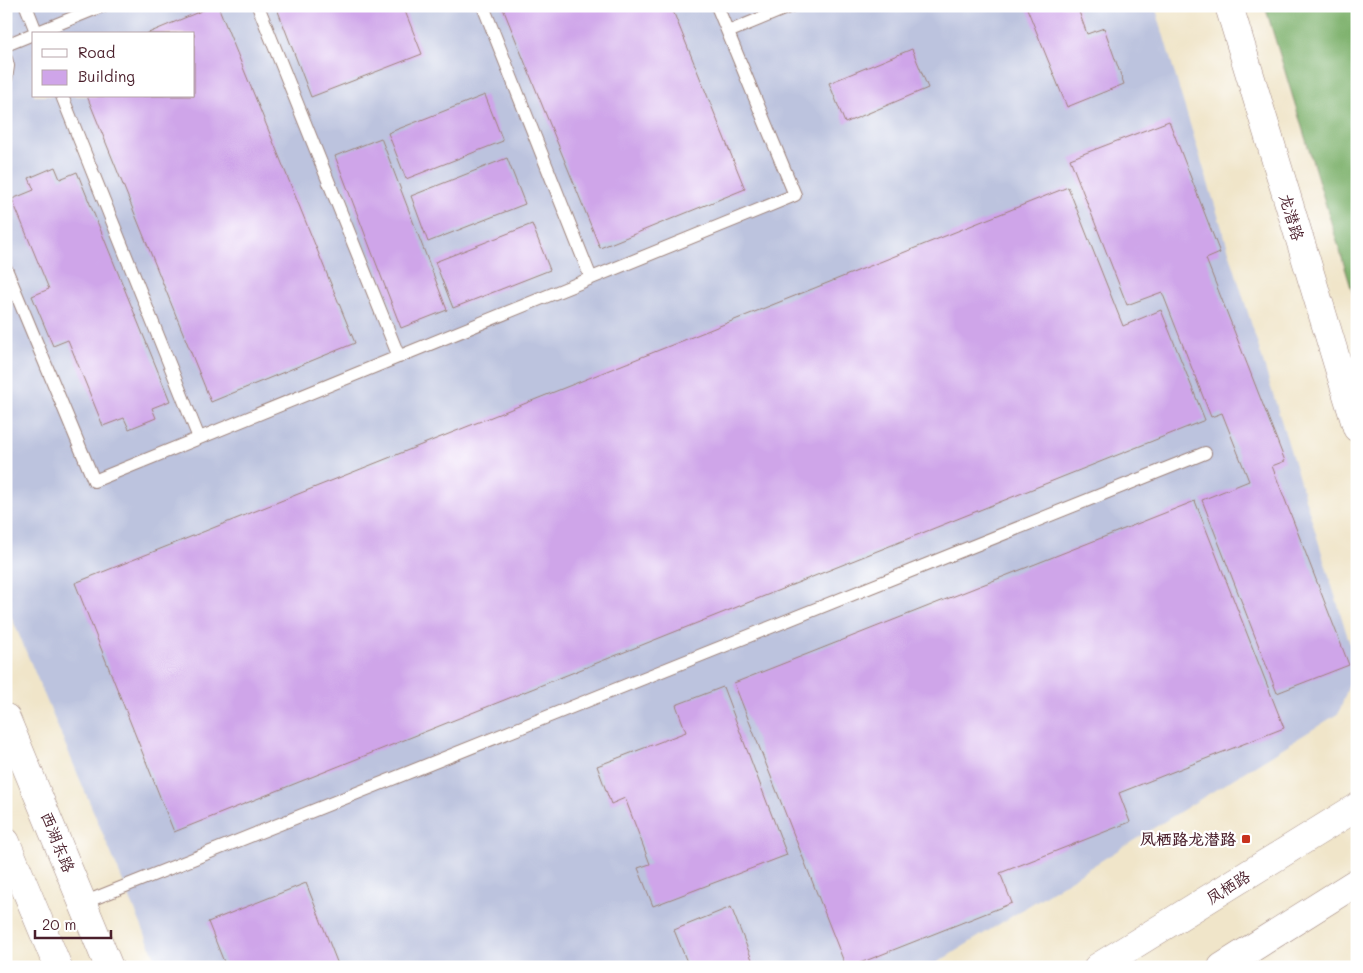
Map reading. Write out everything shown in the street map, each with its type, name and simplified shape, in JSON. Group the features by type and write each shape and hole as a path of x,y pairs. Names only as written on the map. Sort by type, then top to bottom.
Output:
{"main road":[{"name":"龙潜路","path":"1229,6 1357,428"},
{"name":"西湖东路","path":"6,718 109,967"},
{"name":"凤栖路","path":"1098,967 1357,807"},
{"path":"6,842 58,967"},
{"path":"1222,967 1357,882"}],"lane":[{"path":"26,6 37,32"},
{"path":"39,32 102,6"},
{"path":"258,6 398,357"},
{"path":"483,6 591,278"},
{"path":"6,269 94,481 795,195 717,6"},
{"path":"728,32 791,6"},
{"path":"6,45 32,35"},
{"path":"6,60 8,66 6,79"},
{"path":"63,98 199,438"},
{"path":"83,903 1205,453"}],"shaded area":[{"path":"6,6 1155,6 1356,664 1339,713 930,967 159,967 6,604"}],"green space":[{"path":"1265,6 1357,6 1357,307"}],"building":[{"path":"213,6 218,6 355,343 211,402 88,98 195,98 195,32 151,32"},
{"path":"276,6 403,6 422,54 311,97"},
{"path":"502,6 671,6 745,189 600,248"},
{"path":"1026,6 1077,6 1087,34 1104,28 1124,84 1067,107"},
{"path":"912,49 928,88 845,123 829,83"},
{"path":"485,95 503,141 406,179 388,133"},
{"path":"1169,121 1220,253 1206,259 1285,461 1272,466 1349,665 1277,693 1202,500 1249,481 1222,413 1211,417 1162,292 1127,305 1070,159"},
{"path":"381,138 447,310 401,328 335,156"},
{"path":"507,158 525,204 428,242 411,196"},
{"path":"55,167 60,179 77,172 170,401 152,408 156,418 129,429 124,418 103,426 68,340 53,346 32,296 49,289 12,199 34,190 29,178"},
{"path":"1068,187 1123,326 1161,310 1205,420 174,832 75,583"},
{"path":"532,224 550,270 453,308 435,262"},
{"path":"1195,501 1284,728 1119,793 1130,822 1000,873 1012,903 846,967 734,683"},
{"path":"723,687 787,855 653,906 638,868 650,864 625,798 611,804 597,766 686,732 676,705"},
{"path":"306,883 339,967 226,967 208,922"},
{"path":"731,907 755,967 689,967 674,930"}],"place":[{"name":"凤栖路龙潜路","path":"1246,839"}]}
